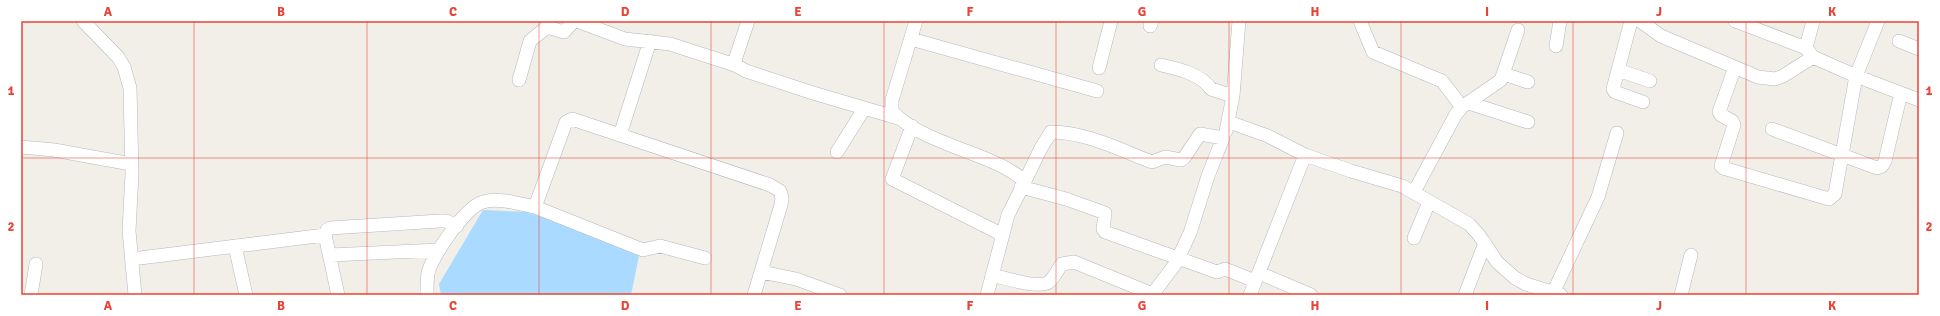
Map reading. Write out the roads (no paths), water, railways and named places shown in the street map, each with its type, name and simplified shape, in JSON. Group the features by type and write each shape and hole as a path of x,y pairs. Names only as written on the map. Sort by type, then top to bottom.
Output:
{"street":[{"path":"518,80 532,39 547,27 564,32 575,21 625,39 650,41 678,46 735,65 746,71 813,93 898,118 938,140 993,161 1023,184 1105,213 1103,229 1105,232 1179,257 1217,272 1227,270 1257,277 1311,295"},
{"path":"735,65 736,57 748,21"},
{"path":"898,118 892,111 892,100 916,21"},
{"path":"1099,68 1111,21"},
{"path":"992,275 1036,284 1044,284 1049,282 1062,264 1074,262 1153,295 1179,257 1190,233 1208,176 1229,122 1233,96 1239,21"},
{"path":"1360,21 1373,52 1442,81 1465,105 1528,122"},
{"path":"1556,46 1560,21"},
{"path":"1631,21 1614,91 1643,102"},
{"path":"1640,21 1661,36 1758,77 1775,79 1783,76 1810,53 1813,21"},
{"path":"1735,21 1810,53 1856,76 1919,100"},
{"path":"1735,67 1719,112 1721,115 1732,120 1734,125 1721,164 1723,168 1829,199 1835,194 1856,76 1878,21"},
{"path":"89,23 124,67 130,88 131,164 129,231 135,295"},
{"path":"1414,192 1456,114 1465,105 1498,84 1504,74 1518,30"},
{"path":"911,38 1097,90"},
{"path":"620,135 650,41"},
{"path":"1899,41 1919,48"},
{"path":"1161,65 1196,76 1207,83 1211,90 1233,96"},
{"path":"1618,70 1650,81"},
{"path":"1504,74 1528,82"},
{"path":"1772,129 1843,154 1870,167 1877,168 1882,166 1885,161 1901,93"},
{"path":"837,152 864,109"},
{"path":"535,207 566,122 572,119 770,185 780,192 782,198 781,205 754,295"},
{"path":"1229,122 1268,136 1305,154 1351,171 1402,186 1414,192 1469,224 1485,243 1497,262 1515,278 1526,284 1557,294 1598,197 1617,133"},
{"path":"912,126 892,179 1003,235"},
{"path":"987,295 1008,215 1041,148 1051,132 1066,132 1115,147 1152,162 1165,158 1181,160 1184,158 1200,134 1223,138"},
{"path":"21,147 54,150 131,164"},
{"path":"1250,295 1305,154"},
{"path":"427,295 428,273 439,250 469,210 476,204 492,200 535,207 643,250 660,246 705,258"},
{"path":"1414,238 1430,202"},
{"path":"338,295 330,255 324,235 330,228 432,221 446,221 457,226"},
{"path":"132,259 324,235"},
{"path":"1465,295 1485,243"},
{"path":"235,246 246,295"},
{"path":"330,255 439,250"},
{"path":"1680,295 1691,255"},
{"path":"31,295 36,264"},
{"path":"762,272 796,279 840,295"}],"water":[{"path":"483,210 527,212 640,251 631,295 441,295 439,284"}]}
